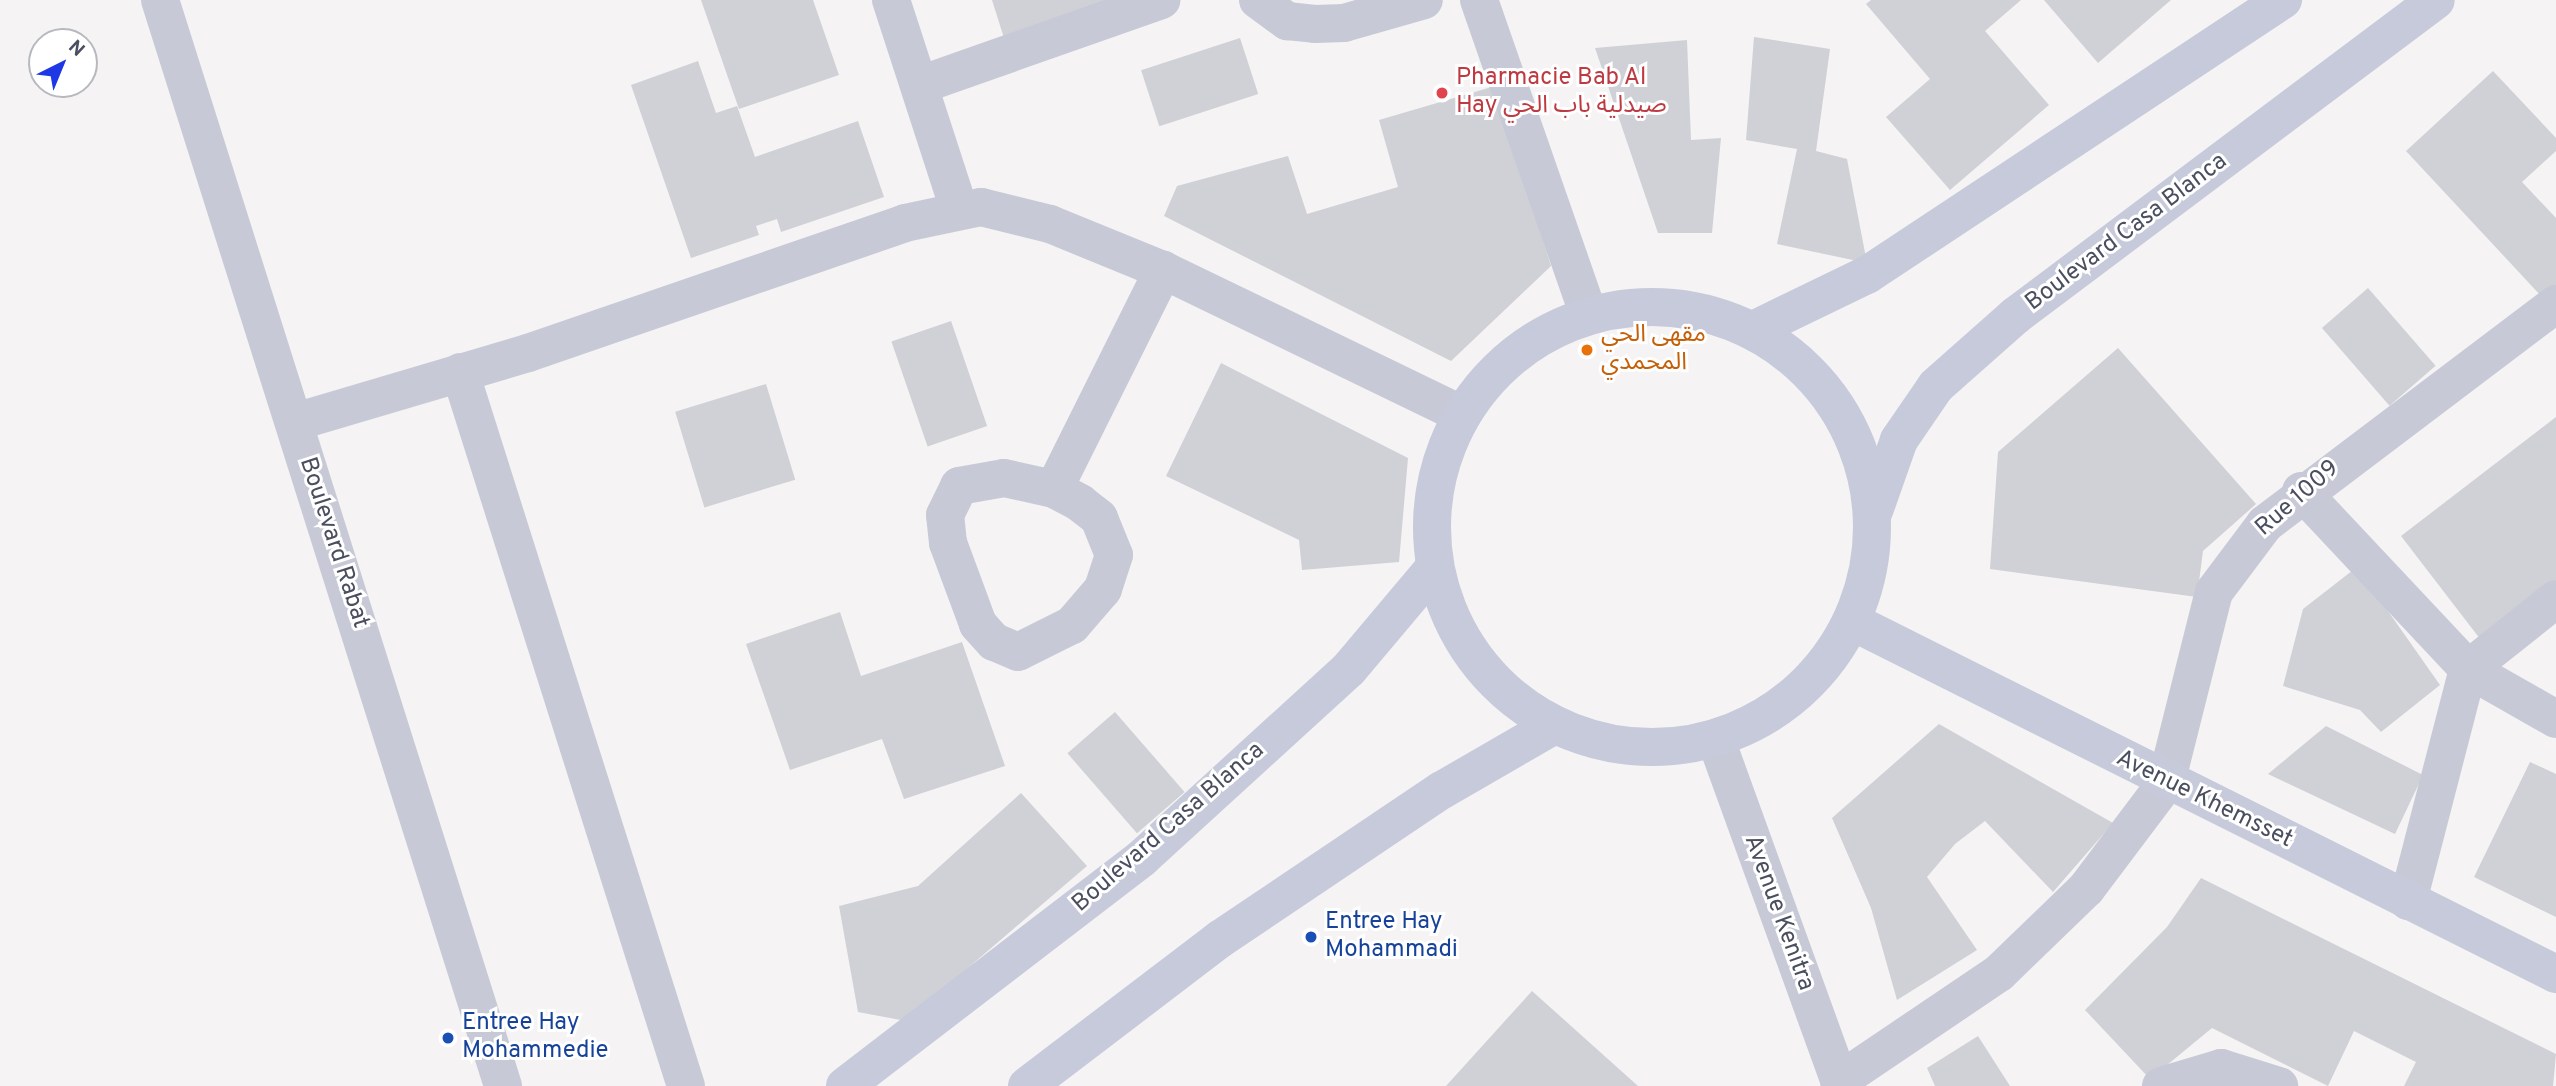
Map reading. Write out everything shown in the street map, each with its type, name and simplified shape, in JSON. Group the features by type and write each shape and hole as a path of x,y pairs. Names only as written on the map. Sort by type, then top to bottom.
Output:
{"main road":[{"path":"1753,330 1867,275 2283,0"},
{"name":"Boulevard Casa Blanca","path":"1874,511 1899,440 1936,386 2015,316 2436,0"},
{"path":"1656,305 1706,312 1753,330 1813,375 1855,438 1874,511 1871,568 1853,622 1810,682 1773,714 1716,740 1633,748 1553,726 1498,686 1465,643 1434,568 1430,518 1438,467 1461,414 1520,349 1587,311 1656,305"},
{"name":"Boulevard Casa Blanca","path":"845,1086 1142,858 1349,669 1434,568"},
{"name":"Avenue Khemsset","path":"1853,622 2166,783 2556,974"},
{"path":"1027,1086 1220,939 1442,790 1553,726"}],"street":[{"name":"Boulevard Rabat","path":"160,0 503,1086"},
{"path":"891,0 959,209"},
{"path":"920,85 1162,0"},
{"path":"1258,0 1287,21 1344,23 1424,0"},
{"path":"1479,0 1587,311"},
{"path":"295,422 460,372 959,209 1010,211 1163,270 1461,414"},
{"path":"1054,489 1163,270"},
{"name":"Rue 1009","path":"2166,783 2214,592 2238,554 2301,491 2556,304"},
{"path":"460,372 685,1086"},
{"path":"1004,478 1054,489 1099,518 1114,555 1102,589 1072,625 1018,652 994,642 978,624 951,555 945,515 959,486 974,480 1004,478"},
{"path":"2301,491 2468,669 2556,719"},
{"path":"2409,901 2468,669 2556,599"},
{"name":"Avenue Kenitra","path":"1716,740 1840,1083"},
{"path":"1840,1083 1999,973 2086,889 2166,783"},
{"path":"2161,1086 2221,1068 2279,1086"}],"building":[{"path":"701,0 813,0 839,75 739,109"},
{"path":"992,0 1125,0 1004,38"},
{"path":"1871,0 2021,0 1985,31 2049,105 1950,190 1886,117 1930,79 1866,4"},
{"path":"2044,0 2171,0 2098,63"},
{"path":"1754,37 1830,49 1816,151 1847,159 1867,263 1777,244 1797,149 1746,140"},
{"path":"1240,38 1258,94 1159,126 1141,70"},
{"path":"1687,40 1691,140 1721,138 1712,233 1658,233 1595,48"},
{"path":"698,61 716,113 737,106 755,157 858,121 884,197 781,232 777,219 756,226 759,235 691,258 631,85"},
{"path":"2493,71 2556,138 2556,151 2522,182 2556,218 2556,286 2543,298 2406,151"},
{"path":"1495,86 1551,266 1451,361 1164,216 1177,186 1288,156 1307,214 1398,187 1379,120"},
{"path":"2368,288 2436,366 2390,406 2322,328"},
{"path":"951,321 987,426 928,446 891,342"},
{"path":"2118,348 2256,504 2203,551 2197,597 1990,569 1998,452"},
{"path":"1221,363 1408,458 1399,562 1302,570 1299,540 1166,476"},
{"path":"766,384 795,480 704,507 675,412"},
{"path":"2556,417 2556,588 2484,644 2401,536"},
{"path":"2357,567 2440,685 2381,732 2360,710 2283,686 2303,609"},
{"path":"840,612 861,676 962,642 1005,766 904,799 882,739 790,770 746,644"},
{"path":"1115,712 1185,792 1137,833 1067,753"},
{"path":"1939,724 2113,823 2053,892 1985,821 1955,844 1927,877 1977,950 1897,1000 1871,908 1832,818"},
{"path":"2326,726 2423,775 2395,834 2268,774"},
{"path":"2530,762 2556,774 2556,917 2474,877"},
{"path":"1021,793 1087,866 906,1021 858,1012 839,906 918,886"},
{"path":"2201,878 2556,1054 2553,1086 2404,1086 2416,1062 2354,1031 2328,1086 2212,1028 2150,1079 2085,1010 2167,927"},
{"path":"1532,991 1638,1086 1446,1086"},
{"path":"1978,1036 2010,1086 1935,1086 1927,1068"}],"place":[{"name":"Pharmacie Bab Al Hay صيدلية باب الحي","path":"1442,93"},
{"name":"مقهى الحي المحمدي","path":"1587,350"},
{"name":"Entree Hay Mohammadi","path":"1311,937"},
{"name":"Entree Hay Mohammedie","path":"448,1038"}]}
